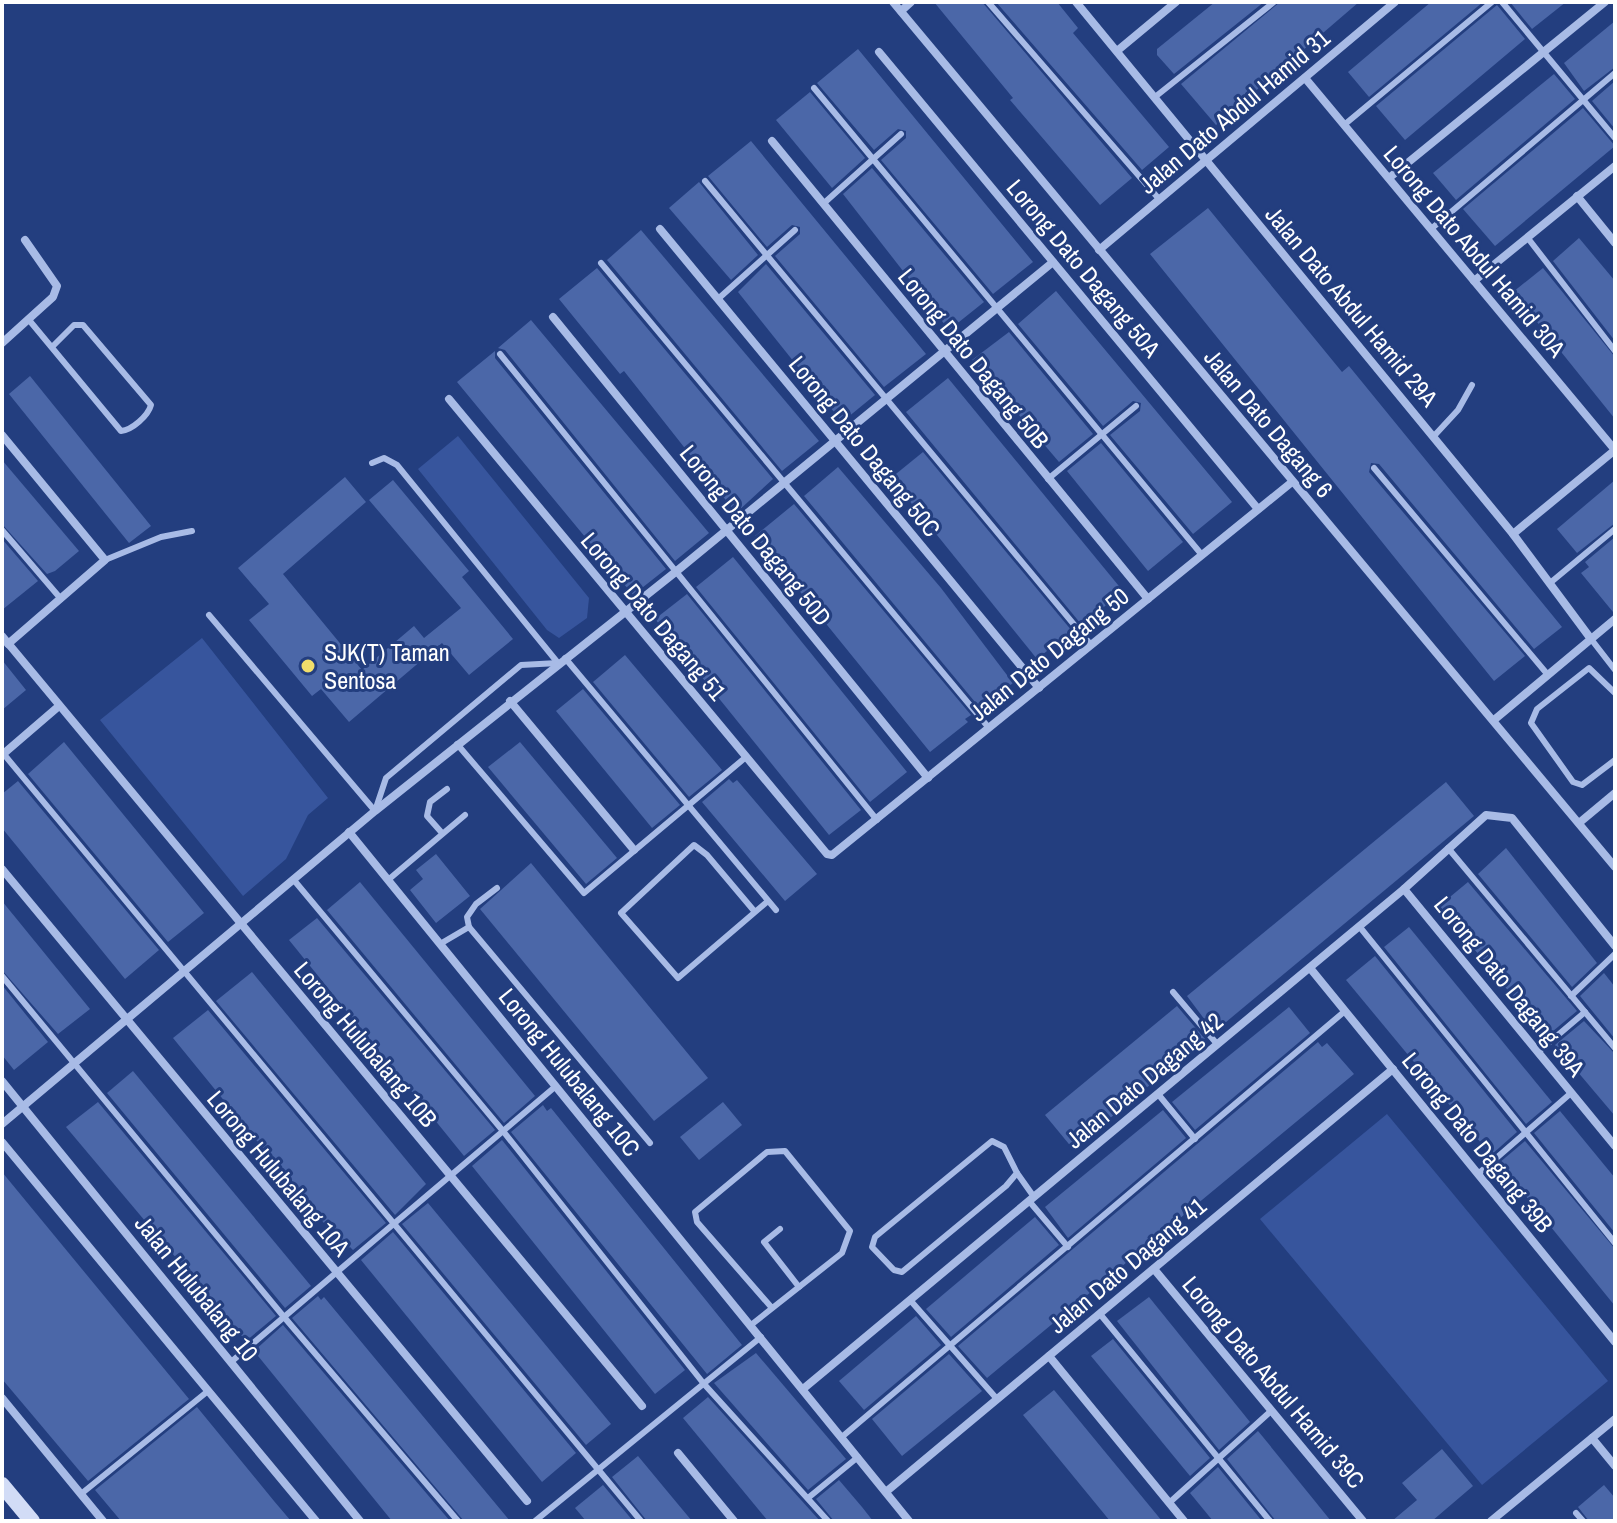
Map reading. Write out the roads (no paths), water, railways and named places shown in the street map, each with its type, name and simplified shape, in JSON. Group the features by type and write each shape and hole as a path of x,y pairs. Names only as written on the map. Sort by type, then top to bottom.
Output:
{"street":[{"name":"Jalan Dato Dagang 6","path":"893,2 1615,867"},
{"path":"901,11 911,2"},
{"name":"Jalan Dato Abdul Hamid 29A","path":"1076,2 1434,436 1513,534 1591,639"},
{"path":"1117,51 1164,6 1176,2"},
{"name":"Jalan Dato Abdul Hamid 31","path":"1099,250 1395,2"},
{"path":"1389,178 1605,2"},
{"name":"Lorong Dato Dagang 50A","path":"879,52 1258,509"},
{"name":"Lorong Dato Abdul Hamid 30A","path":"1305,78 1615,450"},
{"name":"Lorong Dato Dagang 50B","path":"772,141 942,353 1148,599"},
{"path":"1474,281 1615,166"},
{"path":"1577,196 1615,243"},
{"name":"Lorong Dato Dagang 50C","path":"660,229 1039,688"},
{"path":"2,343 53,297 57,286 25,240"},
{"path":"2,1124 349,832 678,570 1053,262"},
{"name":"Lorong Dato Dagang 50D","path":"553,317 928,778"},
{"name":"Lorong Dato Dagang 51","path":"449,399 827,854 832,855"},
{"path":"2,435 105,560 61,599 5,640"},
{"path":"1513,534 1615,450"},
{"name":"Jalan Dato Dagang 50","path":"832,855 1292,482"},
{"path":"1494,720 1615,619"},
{"name":"Lorong Hulubalang 10B","path":"5,640 642,1406"},
{"path":"510,701 634,850"},
{"path":"2,753 59,706"},
{"path":"1579,823 1615,793"},
{"name":"Jalan Dato Dagang 42","path":"803,1389 1310,968 1486,815 1512,818 1615,946"},
{"name":"Lorong Hulubalang 10C","path":"349,832 909,1521"},
{"name":"Lorong Hulubalang 10A","path":"2,869 527,1501"},
{"name":"Lorong Dato Dagang 39A","path":"1404,889 1615,1146"},
{"name":"Lorong Dato Dagang 39B","path":"1310,968 1615,1342"},
{"name":"Jalan Dato Dagang 41","path":"887,1491 1393,1069"},
{"name":"Jalan Hulubalang 10","path":"2,1081 360,1521"},
{"path":"2,1142 316,1521"},
{"name":"Lorong Dato Abdul Hamid 39C","path":"1154,1269 1363,1521"},
{"path":"1049,1356 1184,1521"},
{"path":"2,1398 103,1521"},
{"path":"1491,1521 1615,1419"},
{"path":"1592,1438 1615,1466"},
{"path":"678,1453 734,1521"},
{"path":"2,1485 32,1521"}],"lane":[{"path":"988,2 1159,199"},
{"path":"1155,97 1274,2"},
{"path":"1344,125 1492,2"},
{"path":"1502,2 1615,138"},
{"path":"1431,229 1615,73"},
{"path":"814,88 1202,555"},
{"path":"823,204 901,134"},
{"path":"705,181 888,397 1091,645"},
{"path":"718,299 795,230"},
{"path":"1527,237 1615,351"},
{"path":"601,263 989,728"},
{"path":"29,320 121,431 128,430 149,411 151,405 83,325 74,325 52,347"},
{"path":"500,354 678,570 877,820"},
{"path":"1434,436 1458,410 1472,385"},
{"path":"1048,479 1136,406"},
{"path":"372,463 384,458 397,465 776,910"},
{"path":"1374,468 1548,675"},
{"path":"1550,583 1615,529"},
{"path":"2,530 61,599"},
{"path":"105,560 161,537 192,531"},
{"path":"209,615 375,811"},
{"path":"1591,639 1615,670"},
{"path":"375,811 386,778 521,665 562,660"},
{"path":"1615,693 1589,668 1537,709 1531,723 1573,782 1582,785 1615,760"},
{"path":"457,744 584,893 746,757"},
{"path":"2,753 641,1521"},
{"path":"442,833 427,816 430,802 447,789"},
{"path":"388,880 465,815"},
{"path":"755,912 707,855 694,845 621,913 678,978 768,901"},
{"path":"1448,848 1615,1048"},
{"path":"293,879 503,1131 704,1384 828,1521"},
{"path":"497,888 476,904 467,917 469,927 650,1143"},
{"path":"1359,926 1615,1243"},
{"path":"440,944 469,927"},
{"path":"1571,996 1615,954"},
{"path":"2,976 284,1317 458,1521"},
{"path":"1173,992 1217,1044"},
{"path":"843,1436 952,1347 1345,1011"},
{"path":"1538,1052 1585,1012"},
{"path":"231,1362 556,1086"},
{"path":"1478,1174 1571,1093"},
{"path":"1158,1094 1195,1139"},
{"path":"1017,1173 1006,1186 902,1272 894,1270 872,1247 875,1237 992,1141 1004,1147 1032,1199 1068,1247"},
{"path":"751,1325 842,1253 850,1231 785,1151 767,1152 695,1212 697,1222 772,1308"},
{"path":"780,1229 764,1242 799,1287"},
{"path":"910,1300 997,1399"},
{"path":"1100,1314 1270,1521"},
{"path":"535,1521 761,1337"},
{"path":"81,1494 208,1391"},
{"path":"1169,1503 1271,1411"},
{"path":"808,1498 859,1457"},
{"path":"1576,1513 1583,1521"}],"place":[{"name":"SJK(T) Taman Sentosa","path":"308,666"}]}
